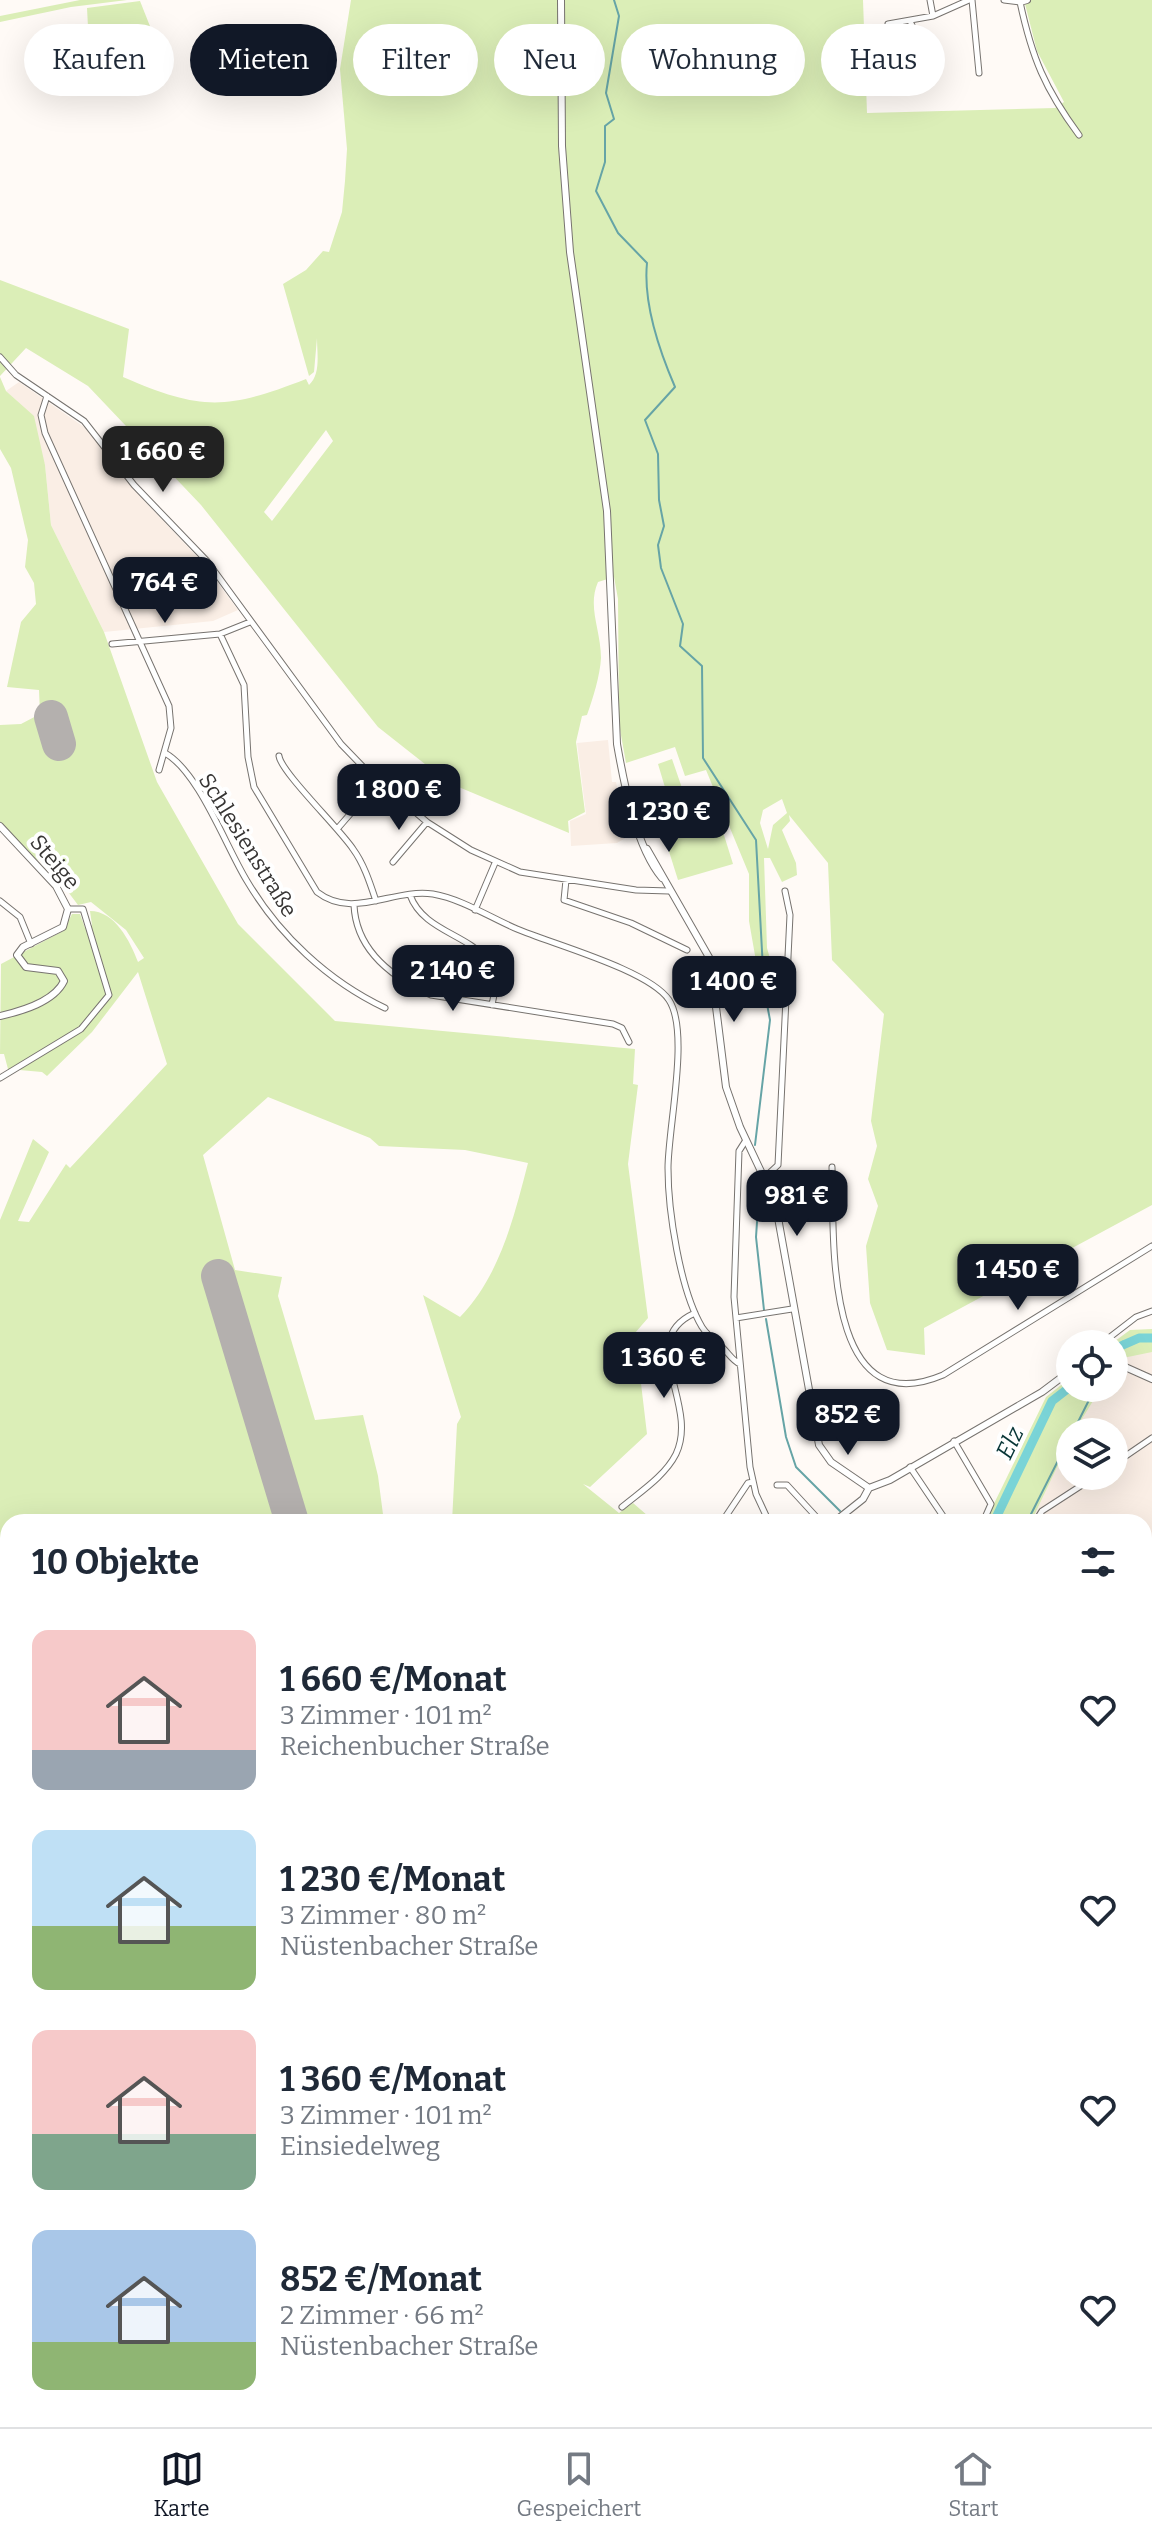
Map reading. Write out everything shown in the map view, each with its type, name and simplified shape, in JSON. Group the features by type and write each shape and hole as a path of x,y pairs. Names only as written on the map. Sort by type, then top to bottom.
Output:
{"main road":[{"path":"561,0 562,146 570,252 600,440 609,530 617,744 623,780 646,847 710,959 726,1087 746,1140 766,1176 775,1201 813,1423 823,1454 869,1488"},
{"name":"Steige","path":"0,826 56,886 68,909 63,927 31,944"},
{"path":"0,1016 41,1002 60,989 64,981 53,969 21,965 17,955 31,944"},
{"path":"1128,1368 1152,1379"},
{"path":"844,1514 863,1499 869,1488 1056,1382"}],"street":[{"path":"930,0 933,16"},
{"path":"888,24 933,16 971,0 979,73"},
{"path":"1004,0 1024,1 1031,54 1055,101 1079,135"},
{"path":"0,357 16,375 84,421 134,485 207,561 341,744 378,782 427,822 495,863 520,872 663,893 669,891"},
{"path":"47,396 41,415 45,433 169,706 171,728 159,770"},
{"path":"112,644 220,634 250,622"},
{"path":"220,634 244,685 248,757 254,787 311,886 327,900 354,905 410,895 439,895 578,950 658,988 670,1001 676,1018 676,1072 668,1168 682,1271 703,1329 740,1364"},
{"name":"Schlesienstraße","path":"165,753 192,783 248,884 288,937 329,974 385,1008"},
{"path":"279,756 281,767 338,828 355,852 376,901"},
{"path":"338,828 378,782"},
{"path":"393,862 427,822"},
{"path":"475,910 495,863"},
{"path":"566,880 564,900 631,923 687,950"},
{"path":"766,1176 778,1165 790,915 785,891"},
{"path":"410,895 421,913 490,962 495,975 492,1005"},
{"path":"0,901 20,917 31,944"},
{"path":"354,905 367,944 394,976 431,995 613,1024 622,1028 629,1042"},
{"path":"0,1078 81,1029 109,995 83,909 68,909"},
{"path":"746,1140 739,1151 734,1269 736,1318 753,1482 766,1514"},
{"path":"832,1167 839,1308 850,1338 873,1372 901,1386 919,1386 943,1375 1152,1246"},
{"path":"736,1318 792,1309"},
{"path":"1119,1330 1136,1317 1152,1311"},
{"path":"622,1507 665,1470 676,1454 682,1415 667,1344 674,1325 695,1313"},
{"path":"1128,1454 1152,1438"},
{"path":"954,1441 991,1504 987,1514"},
{"path":"910,1467 942,1514"},
{"path":"727,1514 748,1483 753,1482"},
{"path":"777,1485 787,1485 814,1514"},
{"path":"1040,1514 1074,1490"}],"shaded area":[{"path":"19,382 87,429 137,493 203,563 238,610 213,621 104,632 51,525 45,465 17,401 6,391"},
{"path":"608,740 612,782 616,782 627,837 617,843 571,846 570,821 586,814 577,743"},
{"path":"1152,1352 1152,1514 1035,1514 1056,1469 1056,1490 1128,1490 1128,1418 1083,1418 1092,1402 1128,1402 1128,1356"}],"green space":[{"path":"80,0 127,0 71,7 0,22 0,16"},
{"path":"351,0 863,0 864,24 821,24 821,96 866,96 867,113 1055,108 1064,102 1037,51 1024,0 1152,0 1152,1205 924,1328 925,1355 887,1350 870,1303 866,1246 878,1206 868,1179 877,1146 871,1121 884,1014 832,960 828,863 789,815 790,821 782,830 796,863 797,875 782,882 770,858 764,858 767,948 777,983 775,996 766,1000 760,984 749,921 749,874 706,770 685,776 675,747 626,763 619,724 618,599 614,577 598,582 595,591 594,610 601,658 592,701 587,715 582,716 576,742 585,812 568,821 569,833 449,783 378,727 201,505 88,386 26,348 0,376 0,280 129,329 123,377 173,396 194,401 234,401 306,379 309,385 317,370 317,338 314,372 309,376 283,284 306,270 323,251 329,252 342,212 347,149 340,69","holes":["326,430 333,441 272,521 264,512","782,799 787,813 773,825 768,849 760,823 763,810"]},
{"path":"140,1 149,24 88,24 87,8"},
{"path":"0,377 6,391 34,416 45,465 51,525 104,632 157,782 238,924 335,1021 635,1049 633,1084 638,1085 628,1164 648,1318 635,1333 647,1434 590,1487 583,1484 619,1513 633,1503 646,1514 452,1514 457,1424 461,1417 423,1295 460,1317 474,1301 504,1245 528,1163 465,1150 379,1146 370,1138 268,1097 203,1155 235,1270 282,1277 278,1296 315,1420 363,1415 378,1476 383,1514 0,1514 0,1220 33,1139 49,1152 18,1221 29,1222 66,1164 70,1168 167,1064 138,972 92,1032 47,1076 42,1072 8,1069 4,1054 0,1054 1,964 63,931 72,914 80,914 85,928 92,925 90,911 107,916 126,937 138,962 144,958 126,930 91,902 78,905 47,864 34,858 0,823 0,725 21,724 40,714 39,690 7,687 21,622 36,604 34,583 25,567 28,540 11,468 0,449"},
{"path":"672,759 682,788 667,794 658,764"},
{"path":"709,787 733,864 678,880 654,804"},
{"path":"1152,1329 1152,1352 1128,1357 1130,1330"},
{"path":"1056,1389 1056,1402 1092,1402 1083,1418 1056,1418 1056,1469 1035,1514 989,1514 1046,1397"}],"waterway":[{"path":"614,0 619,16 606,93 614,119 605,126 605,162 596,191 618,233 647,263 647,294 654,326 675,387 645,420 658,454 659,500 664,526 658,545 661,568 683,624 680,646 702,666 703,758 756,840 764,988 770,1020 755,1145"},
{"path":"760,1178 756,1237 764,1310"},
{"path":"766,1319 786,1437 796,1467 840,1511"},
{"name":"Elz","path":"1128,1343 1139,1338 1152,1338"},
{"name":"Elz","path":"998,1514 1056,1398"},
{"path":"1080,1418 1088,1402"},
{"path":"1031,1514 1056,1465"}],"runway":[{"path":"51,717 59,744"},
{"path":"218,1276 290,1514"}]}
